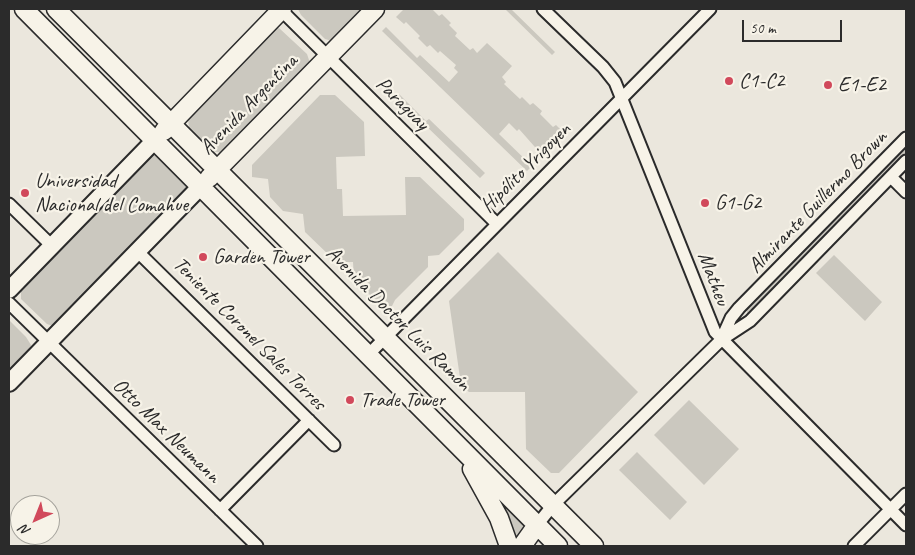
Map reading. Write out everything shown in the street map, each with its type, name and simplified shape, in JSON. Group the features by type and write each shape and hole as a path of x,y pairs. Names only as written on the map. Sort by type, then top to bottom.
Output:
{"main road":[{"path":"24,9 558,546"},
{"name":"Avenida Doctor Luis Ramón","path":"56,9 594,546"},
{"name":"Avenida Argentina","path":"9,383 374,9"},
{"name":"Avenida Argentina","path":"9,290 281,10"},
{"path":"449,436 482,486 509,546"},
{"path":"522,546 537,525"}],"street":[{"name":"Matheu","path":"543,9 606,70 623,97 710,322 722,340 906,525"},
{"name":"Hipólito Yrigoyen","path":"368,354 710,9"},
{"name":"Paraguay","path":"281,10 497,224"},
{"name":"Almirante Guillermo Brown","path":"722,340 734,313 906,138"},
{"name":"Almirante Guillermo Brown","path":"537,525 553,506 722,340 750,321 906,161"},
{"path":"891,177 906,192"},
{"path":"9,204 52,246"},
{"name":"Teniente Coronel Sales Torres","path":"138,251 334,445"},
{"name":"Otto Max Neumann","path":"9,303 257,546"},
{"path":"220,510 309,420"},
{"path":"854,546 906,494"}],"shaded area":[{"path":"298,9 366,9 332,41 325,39 301,15"},
{"path":"404,9 432,9 439,16 442,14 457,33 455,36 470,50 473,48 477,53 487,43 512,66 502,77 506,82 504,84 520,99 522,97 530,105 533,103 542,111 540,114 553,127 556,125 564,133 542,155 519,129 517,131 509,123 499,134 532,166 527,171 382,31 386,27 417,58 420,55 449,82 458,72 454,68 456,65 440,51 438,53 430,45 427,47 418,38 420,36 406,22 404,24 396,17"},
{"path":"505,9 511,9 555,52 552,55"},
{"path":"279,28 307,54 310,63 222,153 212,151 189,128 188,119 274,29"},
{"path":"399,94 426,121 429,119 485,173 480,178 396,97"},
{"path":"320,95 335,95 364,122 365,156 336,157 337,189 342,189 343,216 406,215 405,177 420,177 464,219 464,230 439,255 428,256 428,267 395,300 391,308 383,308 354,279 353,262 338,262 337,258 332,258 305,232 303,214 283,211 270,197 268,179 252,177 252,165"},
{"path":"906,144 906,155 752,313 747,313 747,308"},
{"path":"153,154 157,155 190,188 53,326 47,324 21,299 21,289"},
{"path":"498,252 638,392 559,473 551,473 526,449 525,392 469,392 461,385 449,301"},
{"path":"834,255 882,302 865,321 816,273"},
{"path":"9,320 26,337 31,345 29,352 9,373"},
{"path":"689,400 739,449 704,485 654,435"},
{"path":"637,452 687,502 670,520 619,470"},
{"path":"492,493 528,529 515,546"}],"place":[{"name":"C1-C2","path":"729,81"},
{"name":"E1-E2","path":"828,85"},
{"name":"Universidad Nacional del Comahue","path":"25,193"},
{"name":"G1-G2","path":"705,203"},
{"name":"Garden Tower","path":"203,257"},
{"name":"Trade Tower","path":"350,400"}]}
